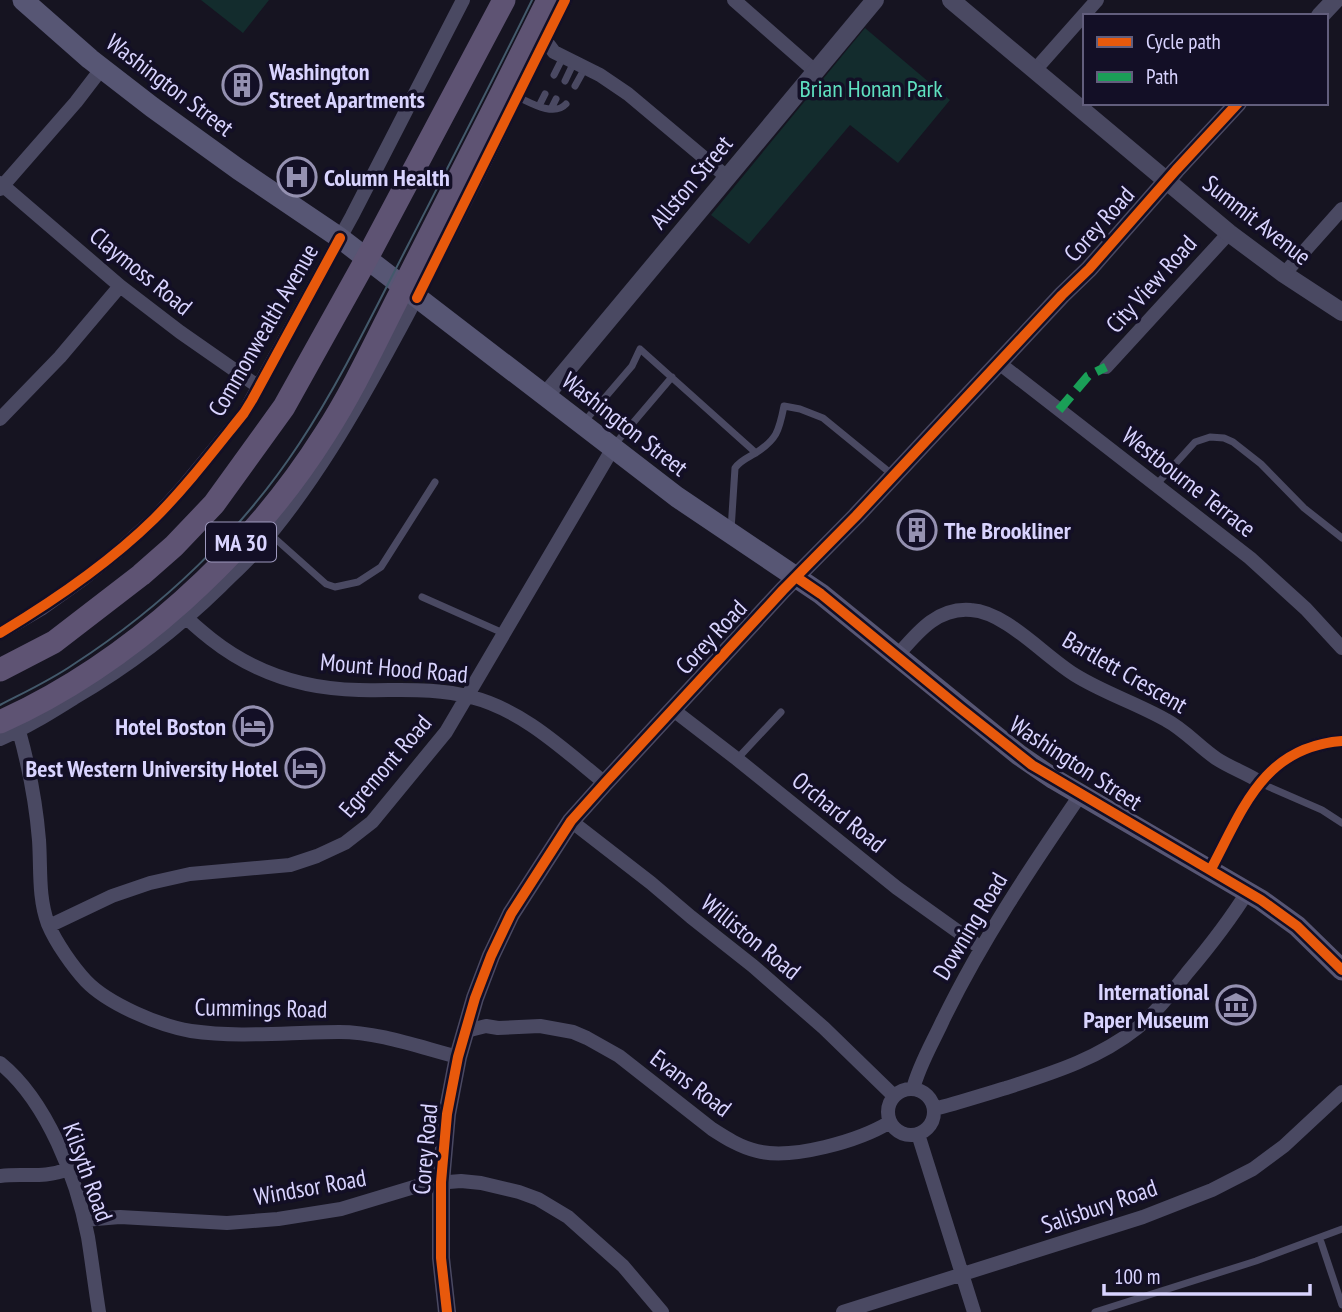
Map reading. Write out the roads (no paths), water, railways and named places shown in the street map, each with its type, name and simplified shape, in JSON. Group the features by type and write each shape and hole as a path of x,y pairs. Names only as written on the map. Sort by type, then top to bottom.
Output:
{"main road":[{"name":"Washington Street","path":"23,0 152,107 367,258 677,498 821,594 1019,755 1248,891 1297,926 1342,970"},
{"name":"MA 30","path":"0,670 54,642 141,576 214,504 284,407 505,0"},
{"name":"MA 30","path":"10,727 86,683 107,661 182,612 220,565 304,478 325,434 410,292 539,36 548,0"}],"street":[{"name":"Commonwealth Avenue","path":"0,633 41,609 83,579 155,518 244,413 340,238 463,0"},
{"path":"499,116 517,96 539,36 565,0"},
{"path":"734,0 816,72"},
{"name":"Allston Street","path":"545,396 875,0"},
{"name":"Summit Avenue","path":"951,0 1229,233 1342,312"},
{"path":"1085,14 1097,0"},
{"path":"1322,14 1335,0"},
{"path":"1035,70 1083,16"},
{"path":"539,36 554,52 608,80 628,94 727,177"},
{"path":"1,186 76,102 102,68"},
{"name":"Corey Road","path":"447,1312 441,1258 441,1182 447,1114 458,1057 483,977 500,935 571,821 672,709 1089,269 1236,105"},
{"name":"Claymoss Road","path":"1,186 120,286 259,387"},
{"path":"1284,274 1342,209"},
{"name":"City View Road","path":"1106,367 1229,233"},
{"path":"0,419 60,357 120,286"},
{"name":"Westbourne Terrace","path":"999,363 1250,558 1306,609 1342,648"},
{"name":"Egremont Road","path":"49,926 150,883 190,874 290,865 353,842 442,745 446,732 612,448"},
{"path":"182,612 253,554 270,534 304,478"},
{"name":"Bartlett Crescent","path":"897,656 921,629 938,617 959,610 986,613 1015,630 1072,673 1167,720 1219,760 1260,782"},
{"name":"Mount Hood Road","path":"182,612 227,652 256,668 289,679 328,688 428,690 468,696 494,704 515,715 563,749 605,783"},
{"name":"Orchard Road","path":"672,709 737,758 897,888 981,947"},
{"path":"0,739 10,727"},
{"name":"Cummings Road","path":"10,727 36,805 43,907 49,926 64,952 87,982 115,1002 152,1021 190,1031 238,1034 368,1034 458,1057"},
{"path":"1210,869 1245,805 1260,782 1278,764 1301,750 1322,743 1342,741"},
{"name":"Downing Road","path":"913,1089 931,1045 981,947 1081,794"},
{"name":"Williston Road","path":"571,821 753,966 824,1028 894,1096"},
{"path":"934,1109 1069,1066 1096,1055 1121,1040 1163,1003 1248,891"},
{"name":"Evans Road","path":"466,1031 486,1026 540,1026 573,1032 619,1056 720,1134 759,1152 792,1153 844,1142 890,1122"},
{"name":"Kilsyth Road","path":"0,1063 20,1083 42,1113 68,1169 84,1220 99,1312"},
{"path":"913,1089 927,1095 934,1109 933,1117 925,1130 918,1134 904,1134 890,1122 888,1108 894,1096 903,1090 913,1089"},
{"name":"Salisbury Road","path":"843,1312 1143,1217 1212,1190 1253,1169 1284,1146 1342,1092"},
{"path":"918,1134 974,1312"},
{"path":"0,1177 40,1176 68,1169"},
{"name":"Windsor Road","path":"84,1220 120,1217 227,1223 278,1219 341,1209 408,1188 441,1182 461,1181 501,1187 519,1192 568,1217 623,1266 662,1312"}],"lane":[{"path":"554,75 574,62"},
{"path":"565,81 574,62"},
{"path":"574,62 575,86"},
{"path":"539,106 545,94"},
{"path":"517,96 551,109 560,109 566,104"},
{"path":"551,109 556,99"},
{"path":"582,425 632,366 640,349 756,453"},
{"path":"612,448 672,377"},
{"path":"730,534 736,468 739,463 775,438 784,406 823,418 894,476"},
{"path":"1156,485 1195,442 1205,438 1224,438 1261,464 1304,508 1342,538"},
{"path":"270,534 326,584 335,587 358,582 381,567 435,482"},
{"path":"422,597 504,633"},
{"path":"737,758 781,712"},
{"path":"1260,782 1322,810 1342,823"},
{"path":"1095,1312 1254,1261 1342,1229"},
{"path":"1321,1242 1342,1306"}],"tram line":[{"path":"0,705 65,670 107,642 169,593 226,537 276,476 329,396 356,346 532,0"}],"place":[{"name":"Washington Street Apartments","path":"242,85"},
{"name":"Column Health","path":"297,177"},
{"name":"The Brookliner","path":"917,530"},
{"name":"Hotel Boston","path":"253,726"},
{"name":"Best Western University Hotel","path":"305,768"},
{"name":"International Paper Museum","path":"1236,1005"}],"park label":[{"name":"Brian Honan Park","path":"871,88"}]}
